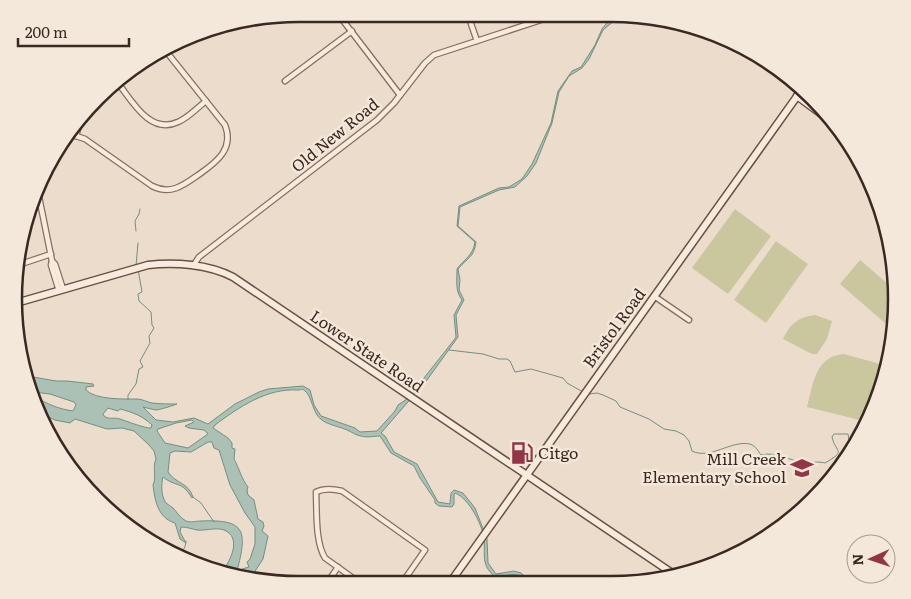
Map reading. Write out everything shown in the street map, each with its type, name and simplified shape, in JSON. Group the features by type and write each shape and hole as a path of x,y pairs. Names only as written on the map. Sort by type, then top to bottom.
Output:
{"main road":[{"path":"797,96 805,102"},
{"name":"Bristol Road","path":"455,576 797,96"},
{"name":"Lower State Road","path":"22,301 138,267 164,264 218,270 233,277 668,570"}],"street":[{"path":"345,22 400,95"},
{"path":"470,22 477,41"},
{"name":"Old New Road","path":"193,266 199,257 377,120 431,58 535,22"},
{"path":"285,81 352,31"},
{"path":"76,136 85,139 155,187 167,190 177,189 218,160 227,146 225,126 169,55"},
{"path":"122,87 145,117 154,123 160,124 171,125 178,122 206,101"},
{"path":"40,202 52,261 55,264 61,290"},
{"path":"25,263 51,254"},
{"path":"654,296 689,320"},
{"path":"350,576 321,553 316,492 319,490 342,491 425,550 407,576"},
{"path":"332,576 338,567"}],"shaded area":[{"path":"608,22 613,22 603,30 589,59 582,68 569,76 559,92 552,123 536,163 527,176 515,187 499,190 460,207 458,226 476,242 472,255 458,269 459,290 464,300 456,315 458,337 427,380 381,433 385,436 394,452 417,464 438,502 450,504 451,493 454,490 463,493 475,508 487,539 488,563 496,574 514,571 524,576 513,574 494,576 490,571 485,562 484,541 479,521 460,496 455,493 452,507 439,506 435,503 414,466 391,453 380,436 359,436 323,421 317,415 307,393 303,390 287,390 264,395 244,405 213,428 232,443 232,448 235,449 234,459 248,487 248,495 254,500 258,519 263,522 262,531 268,536 263,559 254,573 241,570 249,567 247,562 250,559 255,544 255,527 230,485 219,450 214,448 212,442 208,442 191,452 175,451 170,453 168,472 188,488 193,497 182,486 163,477 163,497 166,503 186,521 227,522 235,526 240,531 242,538 237,569 225,566 229,561 234,543 233,538 224,530 197,530 181,527 180,532 186,543 180,539 175,523 169,521 161,513 156,503 153,485 156,459 154,451 134,431 122,428 107,429 75,419 70,423 49,417 42,400 48,404 73,411 76,405 74,402 50,394 39,393 34,377 93,384 94,386 86,387 86,390 96,396 117,399 139,399 161,404 177,404 156,410 143,407 156,420 173,422 194,418 208,424 235,404 259,392 268,389 303,386 310,390 314,405 321,416 355,428 360,432 377,431 398,405 407,399 456,337 454,315 462,300 457,289 457,269 470,254 475,242 457,226 459,206 499,188 509,187 522,179 532,164 551,123 558,91 572,71 581,67 595,45 602,29","holes":["108,408 118,411 120,409 145,419 152,425 151,428 118,418 106,417 103,414","192,420 194,422 185,426 204,430 208,434 188,448 165,443 157,431 176,423"]},
{"path":"735,209 771,236 728,294 692,268"},
{"path":"776,241 808,264 766,323 734,300"},
{"path":"860,260 888,284 888,320 885,323 840,284"},
{"path":"815,315 832,321 827,339 817,354 812,354 783,339 795,322 804,317"},
{"path":"844,354 880,364 874,389 860,420 807,407 817,373 827,360"}],"waterway":[{"path":"136,231 135,221 140,209"},
{"path":"136,266 138,243"},
{"path":"128,400 128,395 136,384 139,369 143,367 140,361 150,343 149,336 154,328 151,312 139,301 138,294 142,292 138,269"},
{"path":"449,350 507,359 510,361 515,372 531,369 563,378 567,383 583,392"},
{"path":"589,394 597,393 603,395 616,401 620,407 649,419 664,429 676,431 684,435 689,441 692,451 699,453 713,452 735,445 750,444 761,455 773,454 799,462 825,463 838,454 832,437 834,434 848,434 849,441"},
{"path":"193,497 201,503 214,522"},
{"path":"183,551 186,541"}],"place":[{"name":"Citgo","path":"522,453"},
{"name":"Mill Creek Elementary School","path":"802,468"}]}
